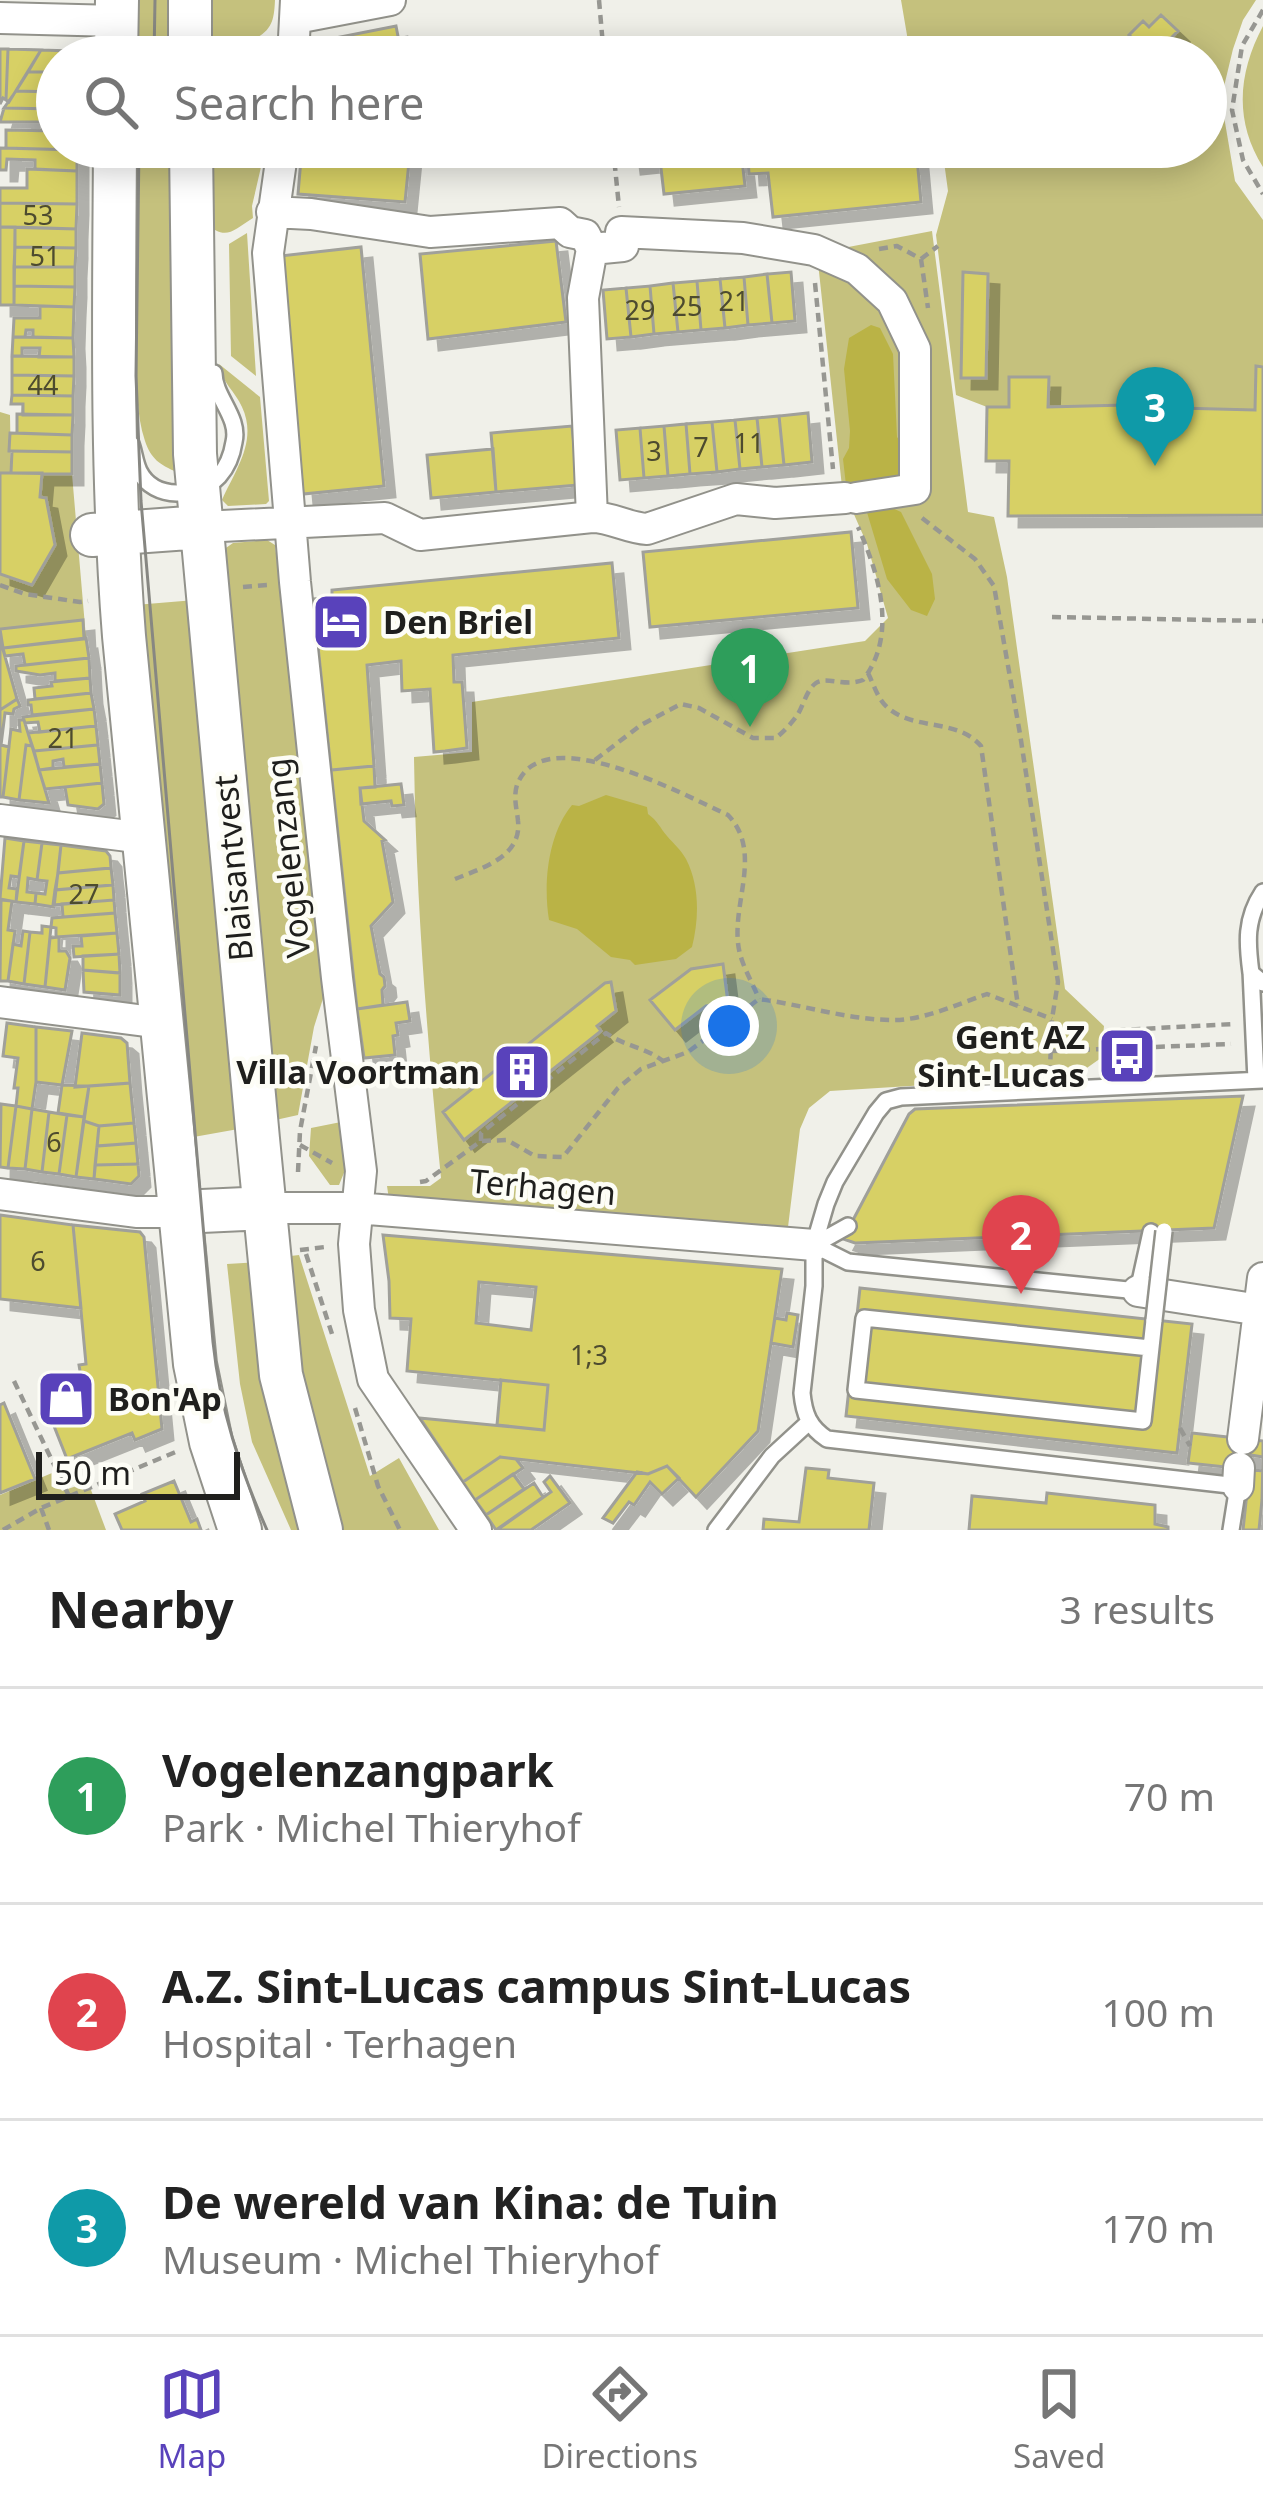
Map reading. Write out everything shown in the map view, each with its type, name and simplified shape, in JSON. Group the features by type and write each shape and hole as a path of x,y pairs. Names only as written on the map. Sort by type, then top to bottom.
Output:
{"main road":[{"path":"190,0 190,36"},
{"path":"116,168 113,384 104,534 121,597 198,1382 240,1530"},
{"name":"Blaisantvest","path":"193,168 201,233 195,454 281,1375 321,1530"},
{"path":"104,534 201,508"},
{"path":"180,1212 266,1208"}],"street":[{"path":"296,9 390,0"},
{"path":"0,18 121,29"},
{"name":"Vogelenzang","path":"279,168 268,253 337,978 368,1209 354,1244 359,1310 373,1379 476,1530"},
{"path":"272,212 430,232 560,223 569,232 585,235 592,249 583,298 592,517"},
{"path":"201,508 290,522 386,518 420,535 592,517 647,530 736,500 775,503 908,491 915,349 892,301 857,268 814,250 743,238 621,232 623,246 592,249"},
{"path":"0,820 144,838"},
{"path":"0,1002 161,1023"},
{"path":"0,1194 136,1212 180,1212"},
{"name":"Terhagen","path":"266,1208 489,1217 814,1245"},
{"path":"1240,1465 1255,1409 1263,1278"},
{"path":"1138,1292 1260,1310"}],"lane":[{"path":"131,397 131,442 139,472 154,489 201,508 229,462 236,435 214,386 213,364"},
{"path":"1231,1530 1240,1465 859,1444 827,1438 809,1422 802,1394 814,1245 835,1182 886,1101 1050,1090 1162,1092 1260,1080 1252,1022 1257,977 1246,936 1263,892"},
{"path":"814,1245 848,1226"},
{"path":"814,1245 848,1262 1138,1292 1158,1232 1154,1320 1143,1421 856,1390 864,1318 1150,1348"},
{"path":"716,1530 772,1456 809,1422"}],"path":[{"path":"599,0 602,36"},
{"path":"1263,10 1242,46 1232,110 1243,160 1263,194"},
{"path":"615,168 621,232"},
{"path":"921,259 938,246"},
{"path":"595,760 640,725 681,704 699,708 752,738 776,738 796,717 817,682 855,684 868,674 881,639 883,609 863,539 845,498 814,283 814,250"},
{"path":"908,491 923,520 975,559 994,586 1058,982 1050,1090"},
{"path":"0,585 25,594 80,602 121,597"},
{"path":"1052,617 1263,622"},
{"path":"868,674 887,708 962,730 981,746 1018,1006"},
{"path":"455,879 510,850 519,829 516,788 530,768 559,758 595,760 689,797 728,815 736,824 747,866 738,905 740,954 759,998"},
{"path":"368,1209 380,1185 426,1181 481,1142 507,1140 536,1156 563,1157 618,1088 641,1069 688,1052 759,998 848,1016 898,1020 987,994 1052,1019"},
{"path":"1124,1064 1121,1030 1252,1022"},
{"path":"481,1142 481,1132 606,1033 663,1060"},
{"path":"1051,1051 1253,1043"},
{"path":"14,1381 69,1496"},
{"path":"1180,1427 1190,1445"},
{"path":"362,1431 378,1486 400,1530"},
{"path":"3,1530 41,1508 168,1454"},
{"path":"41,1508 50,1530"}],"shaded area":[{"path":"131,0 178,0 179,36 132,36"},
{"path":"205,0 275,0 271,24 258,36 204,36"},
{"path":"901,0 1256,0 1243,20 1227,74 1227,36 907,36"},
{"path":"1263,26 1263,167 1247,132 1243,97 1248,61"},
{"path":"1227,134 1235,181 1263,220 1263,367 1257,366 1255,410 1178,408 1178,400 1126,399 1125,405 1048,407 1048,377 1009,377 1009,407 987,407 956,395 936,235 948,191 945,168 1227,168"},
{"path":"134,168 180,168 177,472 150,452 142,431 134,304"},
{"path":"203,168 261,168 253,218 228,232 204,222"},
{"path":"932,231 968,512 994,517 1007,577 1065,989 1104,1026 1101,1058 1074,1077 1045,1075 830,1091 809,1108 800,1129 788,1227 390,1206 387,1186 430,1186 441,1178 423,968 414,757 472,752 472,702 865,641 888,618 867,544 842,487 817,253"},
{"path":"247,233 256,376 231,356 229,244"},
{"path":"871,325 880,328 893,354 897,437 905,462 890,507 901,512 932,574 935,599 927,616 911,610 887,579 866,509 846,485 843,459 850,431 844,369 849,338"},
{"path":"219,364 260,397 266,504 228,506 222,500 243,455 247,432 242,407"},
{"path":"0,412 10,415 11,473 72,474 86,638 3,648"},
{"path":"267,540 275,545 327,986 314,1027 298,1115 271,1121 223,550 233,543"},
{"path":"195,600 244,1128 188,1138 135,605"},
{"path":"606,795 647,807 691,869 697,903 694,936 692,947 676,959 635,965 611,957 577,929 549,920 547,875 557,830 572,805"},
{"path":"346,1121 350,1158 339,1185 330,1185 309,1156 311,1128"},
{"path":"299,1255 370,1476 399,1458 439,1530 335,1530 293,1359 282,1257"},
{"path":"258,1262 308,1530 291,1530 252,1442 240,1384 227,1264"},
{"path":"52,1473 62,1491 88,1482 106,1530 0,1530 0,1495"}],"building":[{"path":"1161,15 1178,31 1173,36 1129,35 1143,21 1149,27"},
{"path":"396,26 398,36 345,36"},
{"path":"0,49 8,49 6,100 0,104"},
{"path":"8,49 36,50 36,58 9,102"},
{"path":"28,72 36,72 36,91 16,91"},
{"path":"16,91 36,91 36,109 4,108"},
{"path":"4,108 36,109 36,122 0,122"},
{"path":"6,130 36,131 36,149 6,148"},
{"path":"0,148 36,149 36,168 77,168 35,169 35,160 7,159 6,170 0,170"},
{"path":"300,168 408,168 405,202 298,194"},
{"path":"661,168 743,168 745,186 664,194"},
{"path":"749,168 918,168 921,202 773,217 768,173 749,174"},
{"path":"27,169 77,171 77,204 0,203 0,188 27,188"},
{"path":"0,203 77,204 76,229 0,227"},
{"path":"0,227 15,227 14,305 0,305"},
{"path":"15,227 76,229 76,248 15,247"},
{"path":"556,241 566,322 428,339 420,254"},
{"path":"15,247 76,248 75,267 14,267"},
{"path":"361,247 384,486 303,494 280,256"},
{"path":"14,267 75,267 75,287 14,286"},
{"path":"791,272 795,321 772,323 767,274"},
{"path":"963,272 988,274 986,378 961,378"},
{"path":"767,274 772,323 748,325 744,277"},
{"path":"744,277 748,325 725,328 720,279"},
{"path":"720,279 725,328 701,330 697,281"},
{"path":"697,281 701,330 678,332 673,283"},
{"path":"673,283 678,332 654,334 650,286"},
{"path":"14,286 75,287 74,307 14,305"},
{"path":"650,286 654,334 631,337 626,288"},
{"path":"626,288 631,337 607,339 603,290"},
{"path":"40,306 74,307 73,338 33,337 33,330 26,330 25,337 13,337 14,318 40,318"},
{"path":"13,337 73,338 74,357 39,357 40,348 22,348 22,356 12,356"},
{"path":"12,356 74,357 74,376 12,375"},
{"path":"1256,366 1263,367 1263,515 1008,516 1009,461 986,461 987,407 1009,407 1009,377 1049,377 1048,407 1125,405 1126,399 1178,400 1178,408 1255,410"},
{"path":"12,375 74,376 73,396 12,395"},
{"path":"12,395 73,396 73,415 23,415 23,404 11,404"},
{"path":"808,413 812,462 784,465 779,416"},
{"path":"17,414 73,415 72,435 17,433"},
{"path":"779,416 784,465 762,467 757,418"},
{"path":"757,418 762,467 740,469 735,420"},
{"path":"735,420 740,469 717,472 712,422"},
{"path":"712,422 717,472 690,474 686,424"},
{"path":"686,424 690,474 668,476 664,426"},
{"path":"572,426 578,485 496,492 491,433"},
{"path":"664,426 668,476 644,478 640,428"},
{"path":"640,428 644,478 620,480 616,430"},
{"path":"10,433 72,435 72,452 9,451"},
{"path":"493,449 496,492 431,498 427,455"},
{"path":"12,451 72,452 72,474 11,473"},
{"path":"0,473 42,473 40,497 46,498 55,545 32,585 0,574"},
{"path":"851,532 858,608 650,627 643,552"},
{"path":"612,563 619,638 453,655 454,682 462,682 467,748 445,751 434,752 430,689 402,691 401,661 367,665 374,766 331,770 313,599 332,597 332,590"},
{"path":"83,620 84,639 3,648 0,629"},
{"path":"86,638 89,658 25,665 23,654 5,656 3,648"},
{"path":"0,639 17,699 0,710"},
{"path":"89,658 90,678 55,681 55,673 16,671 16,666"},
{"path":"90,678 91,693 35,699 34,688"},
{"path":"91,693 94,709 32,715 28,705 28,700"},
{"path":"17,699 20,706 13,714 5,713 1,745 9,747 0,797 0,710"},
{"path":"94,709 96,726 40,732 38,722 25,723 23,717"},
{"path":"19,720 24,720 32,746 26,745 19,800 3,797 11,729 20,731"},
{"path":"96,726 98,745 34,751 28,733"},
{"path":"26,745 32,746 49,803 19,800"},
{"path":"98,745 100,764 64,767 63,759 53,761 53,768 39,770 34,751"},
{"path":"100,764 102,783 45,789 39,770"},
{"path":"374,766 375,787 360,788 364,821 385,840 393,902 371,926 384,977 383,1005 357,1009 331,770"},
{"path":"102,783 104,804 98,809 68,805 65,787"},
{"path":"401,784 404,805 392,806 391,801 361,804 360,788"},
{"path":"5,838 24,841 19,877 11,876 9,888 17,889 16,902 0,899"},
{"path":"24,841 42,843 37,880 28,878 27,892 36,893 35,904 16,902"},
{"path":"42,843 61,845 54,907 35,904 36,893 45,894 47,881 37,880"},
{"path":"61,845 106,851 111,868 58,873"},
{"path":"111,868 113,885 55,890 58,873"},
{"path":"113,885 114,900 53,905 55,890"},
{"path":"1,900 12,901 8,930 15,931 8,981 0,981"},
{"path":"114,900 115,913 63,917 62,904"},
{"path":"115,913 117,933 56,937 56,928 51,927 52,918"},
{"path":"42,926 51,927 45,987 24,984 30,932 42,933"},
{"path":"23,931 30,932 24,984 8,981 13,944 21,946"},
{"path":"117,933 119,954 74,957 73,946 82,946 81,936"},
{"path":"59,937 59,951 66,951 70,958 65,990 45,987 50,938"},
{"path":"119,954 120,973 83,970 83,956"},
{"path":"723,964 728,1003 706,1006 675,1030 650,1000 691,969"},
{"path":"83,970 120,973 120,995 84,992"},
{"name":"Villa Voortman","path":"611,982 616,1011 597,1026 601,1031 464,1140 443,1112"},
{"path":"407,1002 410,1021 396,1023 395,1055 364,1058 357,1009"},
{"path":"7,1023 36,1027 32,1109 16,1106 18,1058 3,1056"},
{"path":"36,1027 72,1031 62,1085 36,1082"},
{"path":"82,1033 127,1043 130,1083 75,1087"},
{"path":"130,1083 134,1123 99,1126 84,1121 89,1086"},
{"path":"62,1085 89,1086 84,1117 58,1113"},
{"path":"1243,1096 1214,1228 855,1243 843,1239 915,1109"},
{"path":"1,1104 16,1106 8,1168 0,1167"},
{"path":"16,1106 32,1109 25,1169 8,1168"},
{"path":"32,1109 49,1112 42,1172 25,1169"},
{"path":"49,1112 67,1115 59,1174 42,1172"},
{"path":"67,1115 84,1117 76,1177 59,1174"},
{"path":"84,1121 99,1126 94,1179 76,1177"},
{"path":"134,1123 136,1143 97,1146 99,1126"},
{"path":"136,1143 138,1164 95,1165 97,1146"},
{"path":"138,1164 139,1176 131,1184 94,1179 95,1165"},
{"path":"0,1215 73,1225 81,1308 0,1299"},
{"path":"73,1225 140,1232 144,1237 162,1429 135,1440 132,1433 67,1459 41,1393 81,1377 79,1365 86,1364"},
{"path":"383,1235 782,1269 758,1431 696,1497 667,1466 648,1474 500,1457 463,1482 420,1418 544,1430 548,1385 407,1371 411,1319 390,1318","holes":["479,1282 536,1287 531,1330 476,1323"]},
{"path":"860,1288 1192,1324 1177,1453 846,1416"},
{"path":"787,1313 798,1315 793,1347 771,1343 775,1318 786,1320"},
{"path":"501,1380 548,1385 544,1430 497,1425"},
{"path":"4,1403 35,1479 0,1493 0,1405"},
{"path":"1192,1433 1263,1441 1263,1471 1188,1463"},
{"path":"1251,1455 1263,1457 1259,1530 1243,1530"},
{"path":"500,1457 516,1459 523,1468 475,1500 463,1482"},
{"path":"667,1466 679,1478 662,1494 650,1482 613,1523 603,1518 637,1472 648,1474"},
{"path":"806,1468 829,1470 828,1478 874,1483 869,1530 763,1530 764,1519 799,1522"},
{"path":"513,1474 524,1489 486,1515 475,1500"},
{"path":"550,1476 570,1503 531,1530 497,1530 551,1492 544,1482"},
{"path":"174,1481 191,1522 197,1519 201,1530 122,1530 115,1514 145,1501 142,1494"},
{"path":"534,1483 543,1497 496,1530 486,1515"},
{"path":"1047,1493 1155,1505 1155,1524 1168,1530 969,1530 972,1496 1046,1503"}],"tram line":[{"path":"154,36 155,0"},
{"path":"139,168 136,376 141,501 213,1342 232,1438 267,1530"}],"place":[{"name":"De wereld van Kina: de Tuin","path":"1155,466"},
{"name":"Den Briel","path":"341,622"},
{"name":"Vogelenzangpark","path":"750,727"},
{"name":"Gent AZ Sint-Lucas","path":"1127,1056"},
{"name":"Villa Voortman","path":"522,1072"},
{"name":"A.Z. Sint-Lucas campus Sint-Lucas","path":"1021,1294"},
{"name":"Bon'Ap","path":"66,1399"}]}
